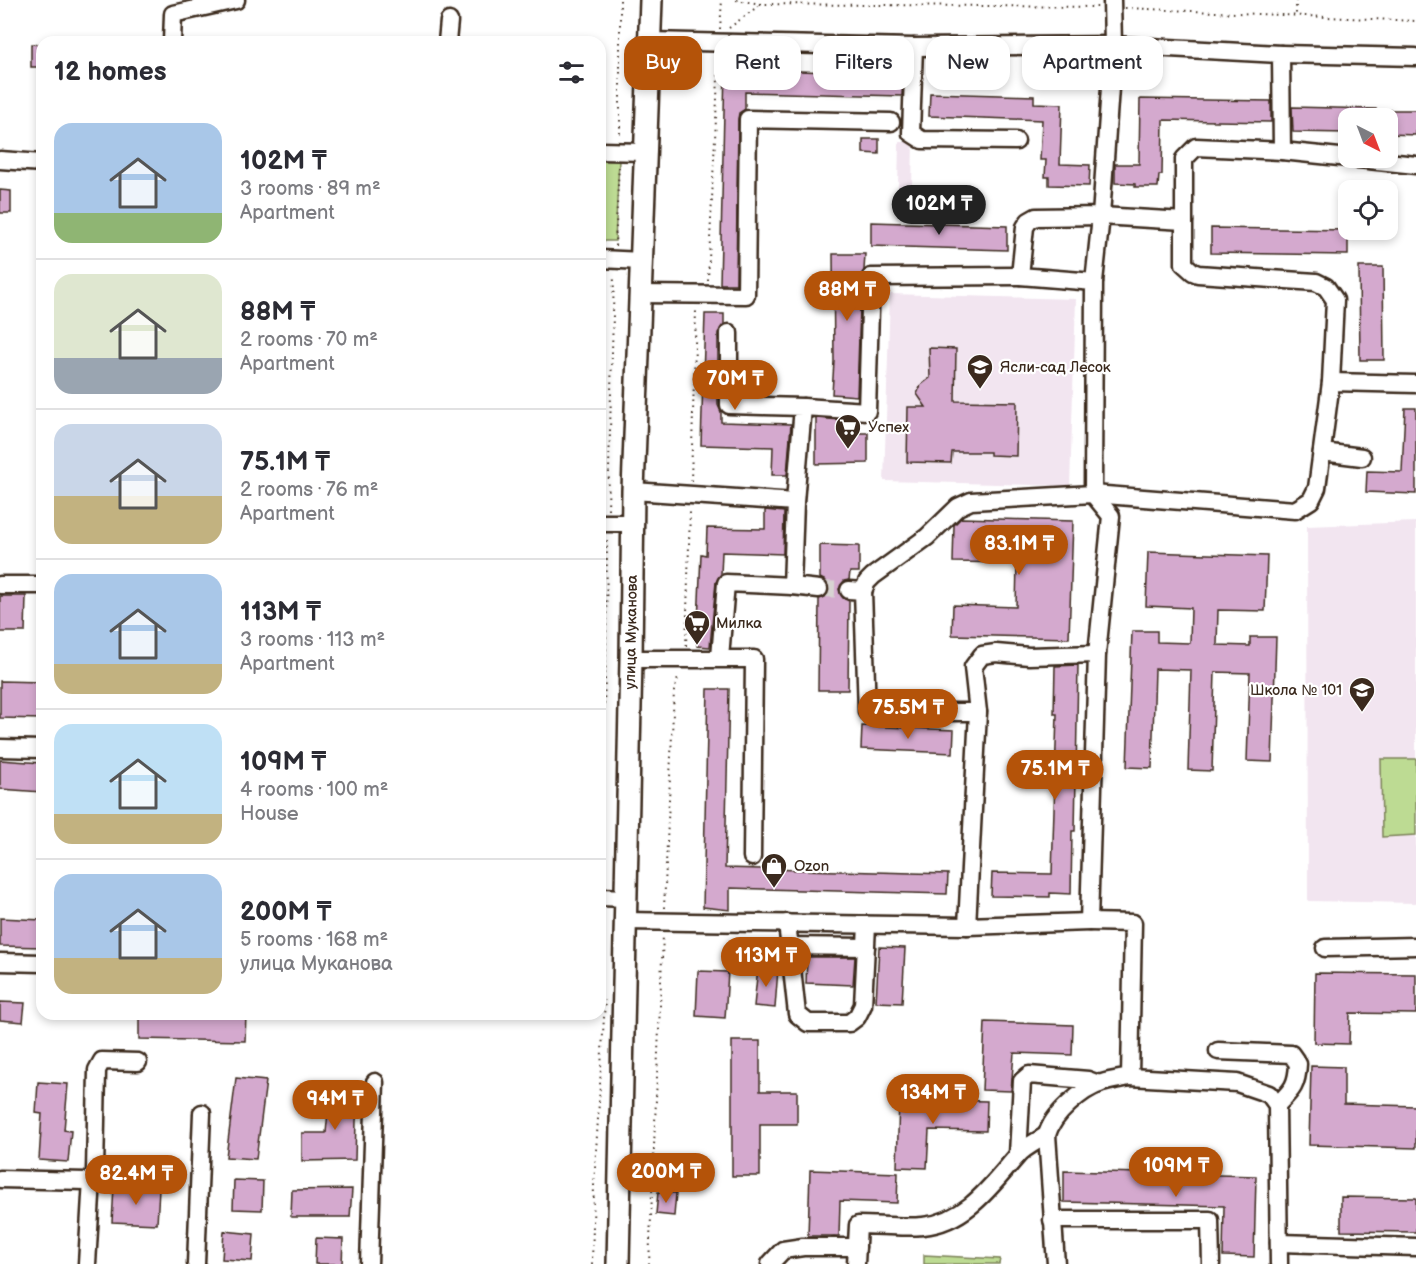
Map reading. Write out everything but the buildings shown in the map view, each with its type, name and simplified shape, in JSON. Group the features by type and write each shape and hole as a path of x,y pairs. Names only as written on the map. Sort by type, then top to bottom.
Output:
{"main road":[{"name":"улица Муканова","path":"649,36 651,0"},
{"name":"улица Муканова","path":"618,1264 632,523 647,90"}],"street":[{"path":"172,36 173,14 236,0"},
{"path":"1112,4 1113,36"},
{"path":"447,36 448,21"},
{"path":"914,47 1022,46"},
{"path":"1163,48 1281,54 1416,57"},
{"path":"1281,54 1282,151"},
{"path":"912,90 911,133 922,140 1016,141"},
{"path":"1089,922 1097,654 1111,516 1093,494 1094,282 1110,90"},
{"path":"639,294 746,295 748,119 891,122"},
{"path":"978,712 867,712 856,591 927,537 958,507 971,501 1093,494 1295,510 1311,500 1317,488 1331,382 1335,300 1326,287 1316,282 1208,275 1193,272 1184,264 1184,159 1196,147 1282,151 1416,165"},
{"path":"606,151 645,152"},
{"path":"0,160 36,163"},
{"path":"1020,276 1025,227 1036,217 1101,216 1184,221"},
{"path":"606,259 642,261"},
{"path":"729,333 729,405 867,411 871,277 1020,276 1094,282"},
{"path":"1331,382 1416,384"},
{"path":"792,586 795,502 803,407"},
{"path":"1322,452 1362,457"},
{"path":"633,491 795,502"},
{"path":"606,523 632,523"},
{"path":"720,658 726,584 819,589"},
{"path":"0,585 36,585"},
{"path":"967,926 978,712 973,667 982,655 996,653 1029,656 1097,654"},
{"path":"631,659 754,658 752,857"},
{"path":"0,748 36,750"},
{"path":"606,897 626,898"},
{"path":"625,921 967,926 1132,923 1130,1077"},
{"path":"787,923 797,1014 808,1023 849,1023 857,1017 863,1005 867,924"},
{"path":"788,946 866,947"},
{"path":"1325,948 1416,946"},
{"path":"0,962 36,963"},
{"path":"1218,1051 1291,1054 1298,1064 1297,1080 1292,1091 1277,1105"},
{"path":"87,1264 92,1179 95,1172 97,1070 102,1061 138,1062"},
{"path":"1018,1154 1022,1081 1029,1075 1088,1080 1099,1084"},
{"path":"1056,1264 1047,1135 1050,1125 1072,1101 1099,1084 1130,1077 1237,1083 1269,1094 1277,1105 1279,1264"},
{"path":"369,1264 375,1082"},
{"path":"196,1264 202,1113"},
{"path":"770,1264 783,1250 803,1246 856,1256 858,1225 924,1226 946,1221 974,1205 1007,1170 1018,1154 1047,1135"},
{"path":"0,1179 86,1181 92,1179"},
{"path":"1052,1220 1210,1220 1211,1264"},
{"path":"1279,1243 1416,1247"}],"path":[{"path":"722,0 720,35 761,4"},
{"path":"736,0 761,4 923,7 1112,4 1296,17 1416,21"},
{"path":"923,7 924,0"},
{"path":"1296,0 1296,17"},
{"path":"649,1264 674,691 684,658 690,495 717,90"},
{"path":"592,1264 594,1186 604,1020"}],"shaded area":[{"path":"899,142 913,142 912,187 898,187"},
{"name":"Ясли-сад Лесок","path":"890,294 1076,299 1070,486 884,481"},
{"name":"Школа № 101","path":"1416,522 1416,903 1308,901 1307,526"}],"green space":[{"path":"606,159 619,160 615,241 606,241"},
{"path":"1381,759 1416,759 1416,835 1382,837"},
{"path":"924,1255 1000,1259 999,1264 924,1264"}],"tunnel":[{"path":"819,589 849,590"}],"place":[{"name":"Ясли-сад Лесок","path":"980,390"},
{"name":"Успех","path":"848,450"},
{"name":"Милка","path":"697,646"},
{"name":"Школа № 101","path":"1362,713"},
{"name":"Ozon","path":"774,889"}]}
